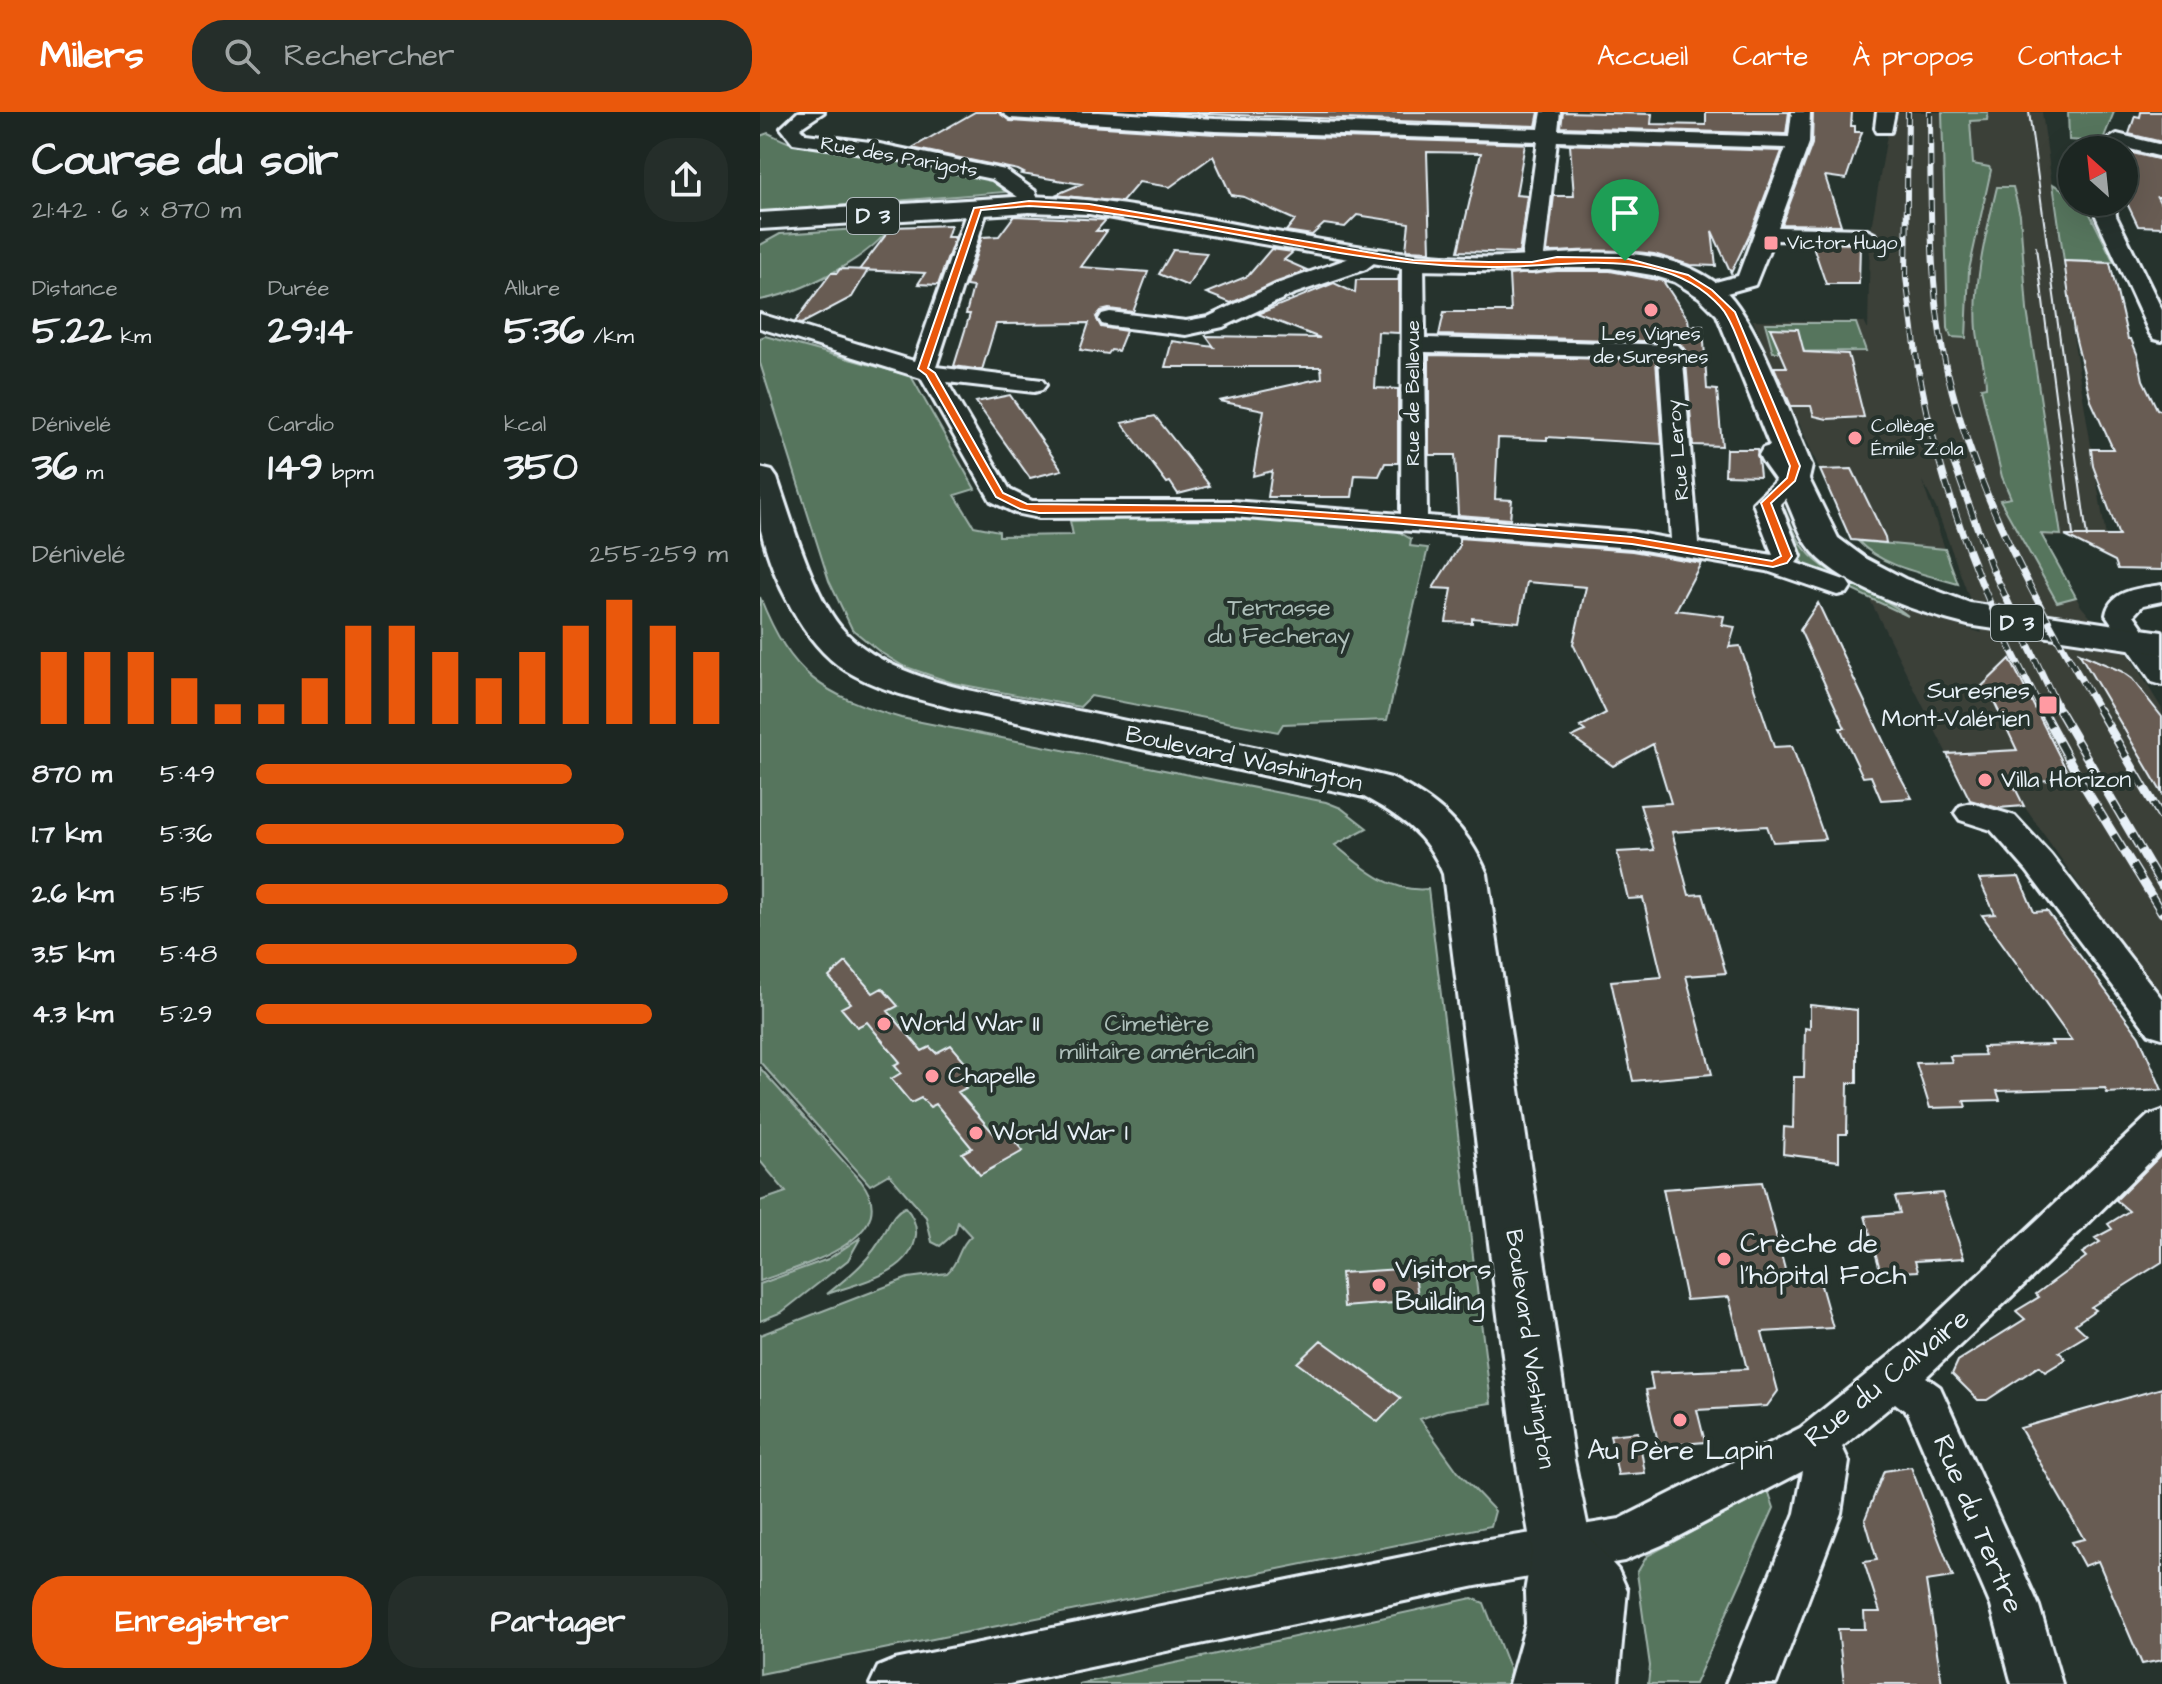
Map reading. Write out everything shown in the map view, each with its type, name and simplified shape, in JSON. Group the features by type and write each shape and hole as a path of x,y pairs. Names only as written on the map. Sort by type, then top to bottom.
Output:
{"main road":[{"name":"D 3","path":"760,221 1029,204 1089,206 1413,262 1616,269 1649,277 1687,293 1706,307 1731,353 1780,467 1792,479 1825,544 1849,563 1951,611 2147,633"},
{"name":"D 3","path":"760,228 797,221"},
{"name":"D 3","path":"1532,264 1557,260 1638,263 1685,276 1709,291 1730,312 1795,466 1792,479"},
{"name":"Boulevard Washington","path":"760,478 815,616 829,637 870,668 893,679 956,697 1376,787 1426,817 1450,839 1465,874 1545,1460 1562,1550 1556,1592 1557,1624 1541,1684"},
{"name":"Boulevard Washington","path":"1562,1550 1596,1590 1586,1684"}],"street":[{"name":"Rue des Parigots","path":"815,112 799,118 790,128 800,139 870,148 998,174 1021,187 1028,195 1029,204"},
{"path":"1010,112 1221,119 1548,136 1799,143"},
{"path":"1532,264 1551,112"},
{"path":"1709,291 1747,280 1762,233 1799,143 1801,112"},
{"path":"2119,136 2123,120"},
{"path":"2138,148 2162,151"},
{"path":"978,208 926,371 1000,495 1024,507 1039,510 1232,509 1632,540 1773,564 1837,587"},
{"path":"2106,216 2162,334"},
{"path":"1762,233 1865,235"},
{"path":"1110,319 1186,328 1215,322 1285,289 1358,264 1372,256"},
{"name":"Rue de Bellevue","path":"1413,262 1414,524"},
{"path":"762,321 926,371 1034,385"},
{"name":"Rue Leroy","path":"1413,345 1670,350 1685,538 1683,549"},
{"path":"1773,564 1787,556 1766,503 1792,479"},
{"path":"2162,593 2134,598 2121,608 2120,615 2147,633 2162,676"},
{"path":"1971,813 2003,823 2048,875 2162,1025"},
{"name":"Rue du Calvaire","path":"895,1684 1476,1564 1624,1540 1816,1442 1895,1379 2050,1236 2162,1126"},
{"name":"Rue du Tertre","path":"1895,1379 1925,1400 2015,1606 2037,1684"},
{"path":"1751,1684 1818,1513 1827,1462 1816,1442"}],"shaded area":[{"path":"1891,112 2042,112 2073,336 2106,537 2043,537 2081,606 2109,639 2123,645 2162,709 2162,1003 2026,809 1997,752 1947,754 1869,598 1982,633 1936,508 1922,481 1945,549 1851,540 1753,320 1864,322 1868,330 1870,234"}],"green space":[{"path":"1942,112 1988,112 1987,120 1970,121 1973,164 1991,170 1969,270 1966,338 1951,337 1948,328"},
{"path":"2068,112 2114,112 2104,136 2069,136"},
{"path":"768,133 797,145 941,164 992,181 1005,192 760,212 760,136"},
{"path":"2053,184 2058,187 2058,216 2091,216 2114,262 2064,261"},
{"path":"1997,187 2013,187 2020,215 2027,310 2061,535 2041,534 2076,597 2057,602 2000,500 2011,498 2002,477 1981,388 1986,387 1986,380 1977,331 1977,295 1981,258"},
{"path":"891,227 866,251 832,273 813,283 760,300 760,245 780,234"},
{"path":"1765,323 1856,323 1866,351 1773,352"},
{"name":"Terrasse du Fecheray","path":"765,336 911,376 975,489 955,495 974,526 999,531 999,536 1073,535 1070,521 1226,517 1397,531 1411,539 1410,546 1428,548 1387,720 1283,724 1278,732 1091,696 1080,707 953,683 903,666 880,652 852,629 829,581 760,363 760,338"},
{"path":"1775,499 1780,499 1797,538 1815,560 1908,616 1807,569 1791,547"},
{"path":"1858,541 1945,549 1958,584 1891,563"},
{"name":"Cimetière militaire américain","path":"760,597 784,646 797,663 812,678 850,700 901,718 1326,802 1341,808 1367,828 1335,845 1389,883 1428,889 1491,1403 1446,1410 1420,1419 1458,1472 1495,1511 1491,1526 760,1674 760,1335 908,1278 947,1273 971,1236 958,1222 955,1233 940,1246 932,1242 926,1217 889,1174 870,1185 760,1062"},
{"path":"760,1068 861,1181 871,1201 869,1219 859,1234 841,1248 760,1281 760,1201 786,1192 760,1161"},
{"path":"905,1207 914,1220 916,1235 905,1259 882,1275 827,1294 867,1258 893,1217"},
{"path":"861,1237 848,1260 782,1312 760,1321 760,1284 828,1259"},
{"path":"1769,1493 1774,1508 1695,1684 1648,1684 1650,1666 1637,1573 1647,1556"},
{"path":"1472,1598 1484,1603 1512,1676 1510,1684 1079,1684"}],"building":[{"path":"975,112 998,112 1010,121 1215,134 1535,144 1525,144 1516,195 1527,196 1519,253 1458,251 1481,153 1427,152 1430,251 1406,250 1409,223 1357,215 1345,227 1324,224 1312,235 1286,231 1295,220 1244,197 1231,195 1213,156 1170,187 1139,182 1122,202 1055,195 1081,184 1022,174 1018,170 912,148"},
{"path":"1149,112 1539,112 1536,126"},
{"path":"1563,112 1652,114 1651,124 1706,125 1706,112 1789,112 1786,134 1561,127"},
{"path":"1813,112 1852,112 1851,126 1855,126 1855,132 1862,132 1846,179 1825,176 1841,225 1782,224 1812,144"},
{"path":"2141,112 2162,112 2162,142 2129,134 2135,116 2140,117"},
{"path":"1560,144 1782,151 1754,225 1731,273 1712,231 1716,266 1690,265 1654,254 1629,251 1547,252 1554,196 1574,196 1570,145"},
{"path":"2138,154 2162,160 2162,197 2157,197 2162,206 2162,227 2138,226 2133,216 2138,216"},
{"path":"1014,216 1106,220 1096,231 1107,231 1081,267 1148,272 1133,312 1109,309 1101,311 1096,317 1101,327 1126,331 1118,351 1111,350 1108,354 1080,350 1089,323 996,324 982,370 954,366 970,314 966,314 973,287 966,286 982,237 999,236"},
{"path":"951,225 947,237 955,237 938,285 918,284 925,273 859,270 892,227"},
{"path":"1812,243 1860,244 1859,284 1826,284"},
{"path":"1271,249 1293,252 1284,260 1307,270 1231,303 1206,293 1248,276"},
{"path":"1173,250 1207,253 1188,286 1159,274"},
{"path":"2064,261 2110,263 2128,339 2131,339 2138,356 2143,380 2157,409 2162,411 2162,570 2118,569 2115,561 2065,536 2119,536 2093,466 2091,449 2113,449 2091,401 2074,332"},
{"path":"840,269 868,270 852,297 801,324 795,322 831,273 837,273"},
{"path":"1610,271 1663,281 1688,319 1689,326 1703,326 1707,389 1717,390 1722,446 1693,445 1685,350 1678,342 1439,335 1444,312 1511,312 1509,275"},
{"path":"1399,274 1399,333 1378,332 1375,388 1398,389 1398,463 1385,463 1379,476 1355,475 1352,497 1268,497 1272,471 1253,476 1264,410 1219,401 1322,378 1321,367 1165,367 1172,341 1214,347 1206,336 1320,338 1258,314 1334,283 1355,293 1356,280 1398,280"},
{"path":"1770,328 1798,329 1804,352 1848,354 1864,417 1827,419 1814,416 1811,406 1791,406 1774,367 1787,367"},
{"path":"1429,355 1656,360 1662,444 1547,437 1547,440 1498,438 1495,499 1512,500 1510,519 1458,515 1455,455 1429,455"},
{"path":"1010,395 1062,470 1030,478 976,402"},
{"path":"1155,416 1210,486 1178,494 1122,423"},
{"path":"1726,449 1757,449 1760,476 1725,475"},
{"path":"1852,469 1886,543 1851,540 1820,470"},
{"path":"1459,538 1632,551 1701,563 1676,610 1724,616 1722,625 1735,627 1729,647 1740,646 1774,747 1792,746 1825,839 1773,842 1767,826 1672,832 1689,895 1703,894 1726,973 1686,976 1712,1074 1633,1081 1611,981 1662,977 1643,898 1628,899 1617,852 1654,850 1640,805 1671,803 1653,744 1613,766 1572,737 1585,731 1580,727 1606,713 1573,644 1586,587 1527,582 1519,622 1472,618 1472,623 1446,622 1452,589 1433,588 1459,547"},
{"path":"1818,603 1912,798 1881,800 1871,776 1863,777 1840,728 1845,728 1800,630"},
{"path":"2079,653 2132,679 2162,717 2162,793"},
{"path":"2010,659 2071,779 2012,782 2024,806 1998,808 1970,800 1947,754 2017,750 1992,697 1977,691"},
{"path":"2019,877 2034,912 2047,911 2139,1036 2162,1090 2107,1093 2105,1088 1997,1091 2000,1100 1964,1101 1966,1107 1930,1108 1916,1063 1952,1062 1950,1056 1985,1055 1982,1047 2053,1045 2051,1041 2072,1041 1982,915 1995,914 1979,879"},
{"path":"846,962 873,993 882,988 898,1006 888,1011 922,1051 930,1047 936,1053 951,1045 974,1072 960,1081 966,1088 958,1092 995,1135 1005,1130 1023,1151 980,1175 962,1153 972,1148 936,1104 930,1107 921,1098 911,1103 891,1079 901,1073 894,1065 900,1062 867,1022 857,1027 841,1008 851,1003 829,977"},
{"path":"1810,1005 1857,1010 1857,1083 1848,1083 1847,1134 1839,1134 1839,1161 1783,1154 1784,1127 1793,1128 1794,1077 1804,1077 1805,1028 1810,1029"},
{"path":"2162,1154 2162,1262 2091,1307 2095,1310 2075,1324 2087,1335 2059,1352 2066,1359 2045,1372 2039,1366 1987,1400 1978,1400 1952,1374 1958,1361 2025,1319 2016,1311 2039,1297 2036,1294 2086,1257 2082,1253 2100,1242 2095,1238 2112,1229 2108,1224 2129,1211 2116,1200"},
{"name":"Crèche de l'hôpital Foch","path":"1762,1182 1787,1277 1818,1275 1833,1328 1762,1332 1778,1391 1767,1406 1697,1410 1705,1442 1659,1446 1646,1390 1653,1389 1650,1373 1747,1369 1729,1297 1686,1300 1663,1189"},
{"path":"1942,1193 1964,1258 1915,1261 1918,1271 1881,1273 1865,1216 1900,1213 1895,1197"},
{"name":"Visitors Building","path":"1414,1268 1418,1296 1393,1298 1393,1303 1344,1307 1341,1273"},
{"path":"1321,1340 1401,1398 1378,1422 1297,1363"},
{"path":"2162,1388 2162,1660 2142,1664 2098,1561 2084,1566 2071,1542 2084,1539 2020,1428"},
{"path":"1638,1432 1645,1473 1618,1475 1610,1435"},
{"path":"1911,1467 1953,1577 1926,1581 1942,1684 1844,1684 1838,1629 1865,1629 1864,1612 1880,1612 1864,1562 1877,1560 1865,1519 1884,1471"}],"tram line":[{"path":"2029,112 2087,537"},
{"path":"2036,247 2073,535"}],"railway":[{"path":"1908,112 1906,277 1919,376"},
{"path":"1930,112 1934,278 1948,376"},
{"path":"1919,374 1940,462 1968,548 2003,631 2043,712"},
{"path":"1948,374 1975,463 2011,549 2100,712"},
{"path":"1950,452 1991,566 2059,710"},
{"path":"2042,710 2079,778 2162,913"},
{"path":"2059,710 2162,886"},
{"path":"2099,710 2162,818"}],"place":[{"name":"Victor Hugo","path":"1771,243"},
{"name":"Les Vignes de Suresnes","path":"1651,310"},
{"name":"Collège Émile Zola","path":"1855,438"},
{"name":"Suresnes Mont-Valérien","path":"2048,705"},
{"name":"Villa Horizon","path":"1985,780"},
{"name":"World War II","path":"884,1024"},
{"name":"Chapelle","path":"932,1076"},
{"name":"World War I","path":"976,1133"},
{"name":"Crèche de l'hôpital Foch","path":"1724,1259"},
{"name":"Visitors Building","path":"1379,1285"},
{"name":"Au Père Lapin","path":"1680,1420"}],"route":[{"path":"1029,204 1089,206 1413,262 1489,265 1557,260 1625,261 1685,276 1709,291 1730,312 1795,466 1792,479 1774,492 1766,503 1787,556 1783,561 1773,564 1632,540 1392,520 1232,509 1039,510 1024,507 1000,495 930,373 923,369 978,208 1029,204"}]}
